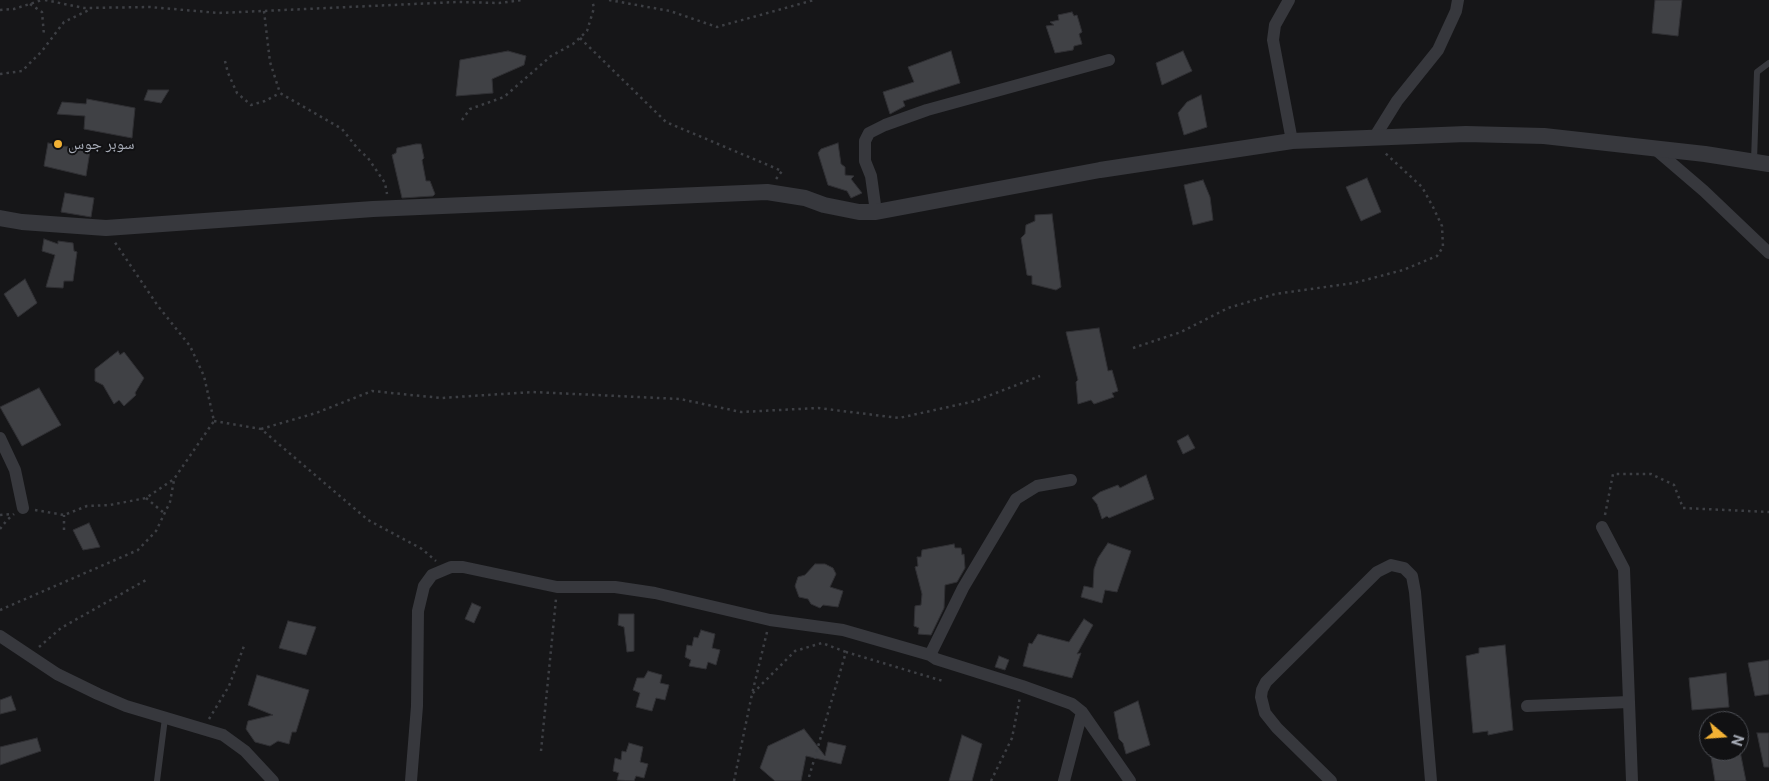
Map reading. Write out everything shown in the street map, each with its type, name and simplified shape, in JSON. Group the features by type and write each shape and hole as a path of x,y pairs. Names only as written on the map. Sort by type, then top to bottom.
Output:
{"street":[{"path":"1288,0 1275,25 1273,40 1292,141"},
{"path":"1374,138 1397,101 1438,50 1456,11 1458,0"},
{"path":"876,212 870,176 865,161 865,141 869,133 885,125 927,110 1109,60"},
{"path":"0,218 22,222 106,228 373,209 767,192 805,198 824,205 858,212 876,212 1100,170 1292,141 1466,134 1544,136 1762,163"},
{"path":"1655,149 1704,191 1769,253"},
{"path":"0,438 15,470 18,511"},
{"path":"930,655 963,588 1016,499 1037,486 1071,480"},
{"path":"1602,527 1624,570 1632,781"},
{"path":"1331,781 1276,728 1265,713 1261,698 1262,690 1266,682 1377,572 1391,565 1404,568 1412,576 1415,592 1431,781"},
{"path":"411,781 417,706 418,611 424,586 432,575 444,569 463,567 557,587 615,587 655,593 770,620 843,630 930,655 936,659 1072,704 1082,712 1130,781"},
{"path":"0,636 57,674 98,694 126,706 223,736 233,742 272,781"},
{"path":"1527,706 1628,702"},
{"path":"1064,781 1082,712"}],"lane":[{"path":"1762,163 1757,72 1769,63"},
{"path":"157,781 165,718"}],"path":[{"path":"0,10 44,0 93,8 150,7 220,12 457,2 499,3 523,0"},
{"path":"462,120 470,109 504,97 550,56 573,44 580,38 587,31 594,8 592,0"},
{"path":"609,0 670,11 717,27 814,0"},
{"path":"30,4 42,12 44,35"},
{"path":"0,74 22,71 42,51 64,22 93,8"},
{"path":"264,11 270,62 280,93 342,128 358,150 368,158 385,183 388,194"},
{"path":"580,38 666,122 782,171 767,192"},
{"path":"225,61 236,93 252,105 280,93"},
{"path":"1133,348 1181,332 1228,308 1275,294 1354,283 1403,270 1438,256 1443,247 1442,226 1422,186 1392,161 1374,138"},
{"path":"0,515 18,511 64,515 87,506 110,505 146,498 174,478 214,421 204,376 190,346 158,306 106,228"},
{"path":"214,421 261,429 316,413 372,391 441,398 533,392 680,399 741,412 818,408 899,418 974,401 1040,376"},
{"path":"261,429 368,520 422,549 444,569"},
{"path":"1602,527 1614,474 1650,474 1674,485 1683,508 1769,512"},
{"path":"0,610 138,550 156,531 170,502 174,478"},
{"path":"146,498 164,514"},
{"path":"0,529 18,511"},
{"path":"64,515 64,530"},
{"path":"30,655 61,628 146,580"},
{"path":"541,751 557,587"},
{"path":"734,781 770,620"},
{"path":"752,694 795,651 822,643 943,681"},
{"path":"202,729 228,686 244,646"},
{"path":"809,777 846,652"},
{"path":"991,781 1012,738 1022,686"}],"building":[{"path":"1655,0 1682,0 1678,36 1652,33"},
{"path":"1072,12 1074,16 1077,15 1082,32 1079,34 1082,44 1074,46 1073,50 1055,53 1046,26 1054,25 1050,22 1059,20 1058,15"},
{"path":"508,51 526,56 524,65 492,79 493,93 456,96 460,60"},
{"path":"951,51 960,83 903,101 905,106 890,114 883,92 914,82 908,67"},
{"path":"1183,51 1192,71 1162,85 1156,63"},
{"path":"148,90 169,90 161,103 144,100"},
{"path":"1201,95 1207,127 1184,135 1178,113 1187,102"},
{"path":"87,99 135,108 132,138 84,129 85,116 57,114 62,102 86,104"},
{"path":"48,143 90,151 86,176 44,166"},
{"path":"838,143 841,164 845,167 845,175 854,176 851,179 862,193 851,198 847,191 828,185 818,153 821,149"},
{"path":"421,144 426,181 430,181 435,194 433,196 402,198 392,155 396,153 397,148"},
{"path":"1367,178 1381,212 1361,221 1346,187"},
{"path":"1203,180 1210,197 1213,220 1193,225 1184,185"},
{"path":"65,193 94,198 91,217 61,212"},
{"path":"1052,214 1061,287 1056,290 1032,284 1032,276 1027,275 1021,238 1025,234 1026,225 1035,221 1035,215"},
{"path":"44,239 58,244 58,241 73,243 74,251 77,252 73,281 64,281 63,288 46,287 55,255 42,251"},
{"path":"25,279 37,303 18,317 4,294"},
{"path":"1099,328 1108,371 1112,370 1118,391 1112,393 1114,397 1094,404 1091,400 1078,404 1076,382 1078,380 1066,332"},
{"path":"118,351 120,355 124,352 144,378 135,393 136,395 124,406 119,400 114,404 103,385 95,381 95,369"},
{"path":"39,388 61,425 22,446 0,407"},
{"path":"1188,435 1195,448 1183,454 1177,441"},
{"path":"1146,475 1154,499 1109,518 1107,516 1102,519 1097,504 1092,498 1100,492 1118,485 1120,488"},
{"path":"89,523 100,547 83,550 73,530"},
{"path":"1108,543 1131,551 1117,592 1105,590 1102,603 1081,597 1084,586 1093,588 1094,569 1098,558"},
{"path":"954,544 955,548 961,548 962,555 964,554 965,568 957,582 945,585 944,608 931,635 918,634 919,628 914,626 915,606 921,605 922,594 915,567 918,566 917,557 921,557 922,550"},
{"path":"815,564 825,564 833,568 836,574 830,587 843,591 838,607 823,605 820,608 811,604 808,599 799,597 795,586 798,577 805,575"},
{"path":"472,603 481,607 474,623 465,619"},
{"path":"619,614 634,614 634,651 627,652 624,627 618,625"},
{"path":"1084,619 1093,625 1077,654 1081,653 1072,678 1023,666 1029,643 1032,644 1038,634 1069,642"},
{"path":"288,621 316,627 306,655 279,648"},
{"path":"701,630 715,634 712,648 720,650 716,665 708,662 706,669 689,666 691,660 685,657 687,645 692,646 694,637 698,638"},
{"path":"1505,645 1513,730 1488,735 1488,731 1473,733 1466,656 1479,653 1479,648"},
{"path":"999,656 1009,660 1005,670 995,667"},
{"path":"1769,660 1769,694 1755,696 1748,663"},
{"path":"648,671 662,675 660,683 669,685 665,700 656,698 652,711 636,707 640,693 633,690 637,678 644,678"},
{"path":"1726,673 1729,707 1692,710 1689,678"},
{"path":"257,675 309,690 296,732 292,732 289,744 278,741 270,746 255,742 246,729 248,721 273,715 248,705"},
{"path":"11,696 16,710 0,714 0,700"},
{"path":"1138,701 1150,745 1126,754 1123,743 1119,739 1114,712"},
{"path":"804,729 825,756 828,742 846,746 841,764 806,756 801,781 775,781 760,768 768,746"},
{"path":"1757,733 1769,733 1769,767 1764,767"},
{"path":"962,735 982,744 972,781 949,781"},
{"path":"37,738 41,751 0,765 0,747"},
{"path":"629,743 643,747 640,762 648,764 644,778 636,776 634,781 617,780 619,773 613,771 615,758 621,760 622,751 626,752"},
{"path":"1712,761 1742,761 1746,781 1715,781"}],"place":[{"name":"سوبر جوس","path":"58,144"}]}
